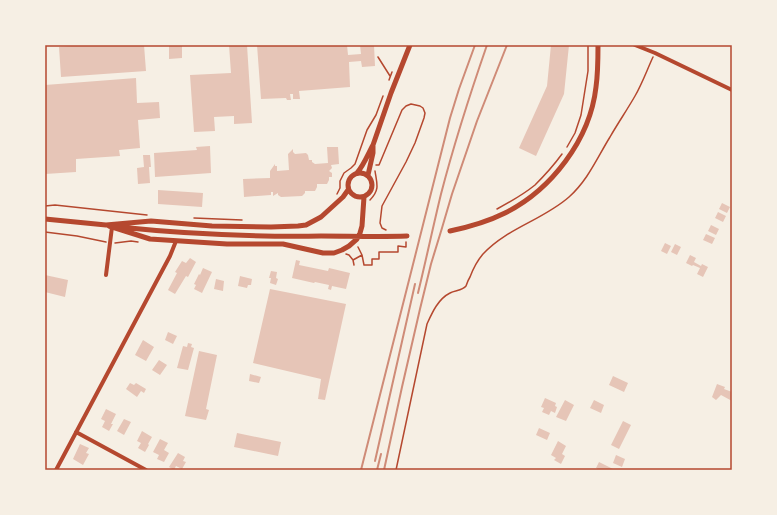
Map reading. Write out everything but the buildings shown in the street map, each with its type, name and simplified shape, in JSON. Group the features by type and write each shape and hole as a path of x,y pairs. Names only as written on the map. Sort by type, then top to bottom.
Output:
{"street":[{"path":"364,197 351,194 347,186 350,178 360,169 373,146 410,45"},
{"path":"450,231 475,225 505,213 525,201 544,186 562,166 585,127 592,107 596,88 598,45"},
{"path":"635,45 732,90"},
{"path":"368,175 373,146"},
{"path":"106,225 150,239 227,244 283,244 323,253 334,253 355,244 362,226 362,205 364,197 372,187 372,183 368,175 364,173 357,173"},
{"path":"106,225 151,221 212,226 271,227 306,225 321,217 343,197 348,190"},
{"path":"45,219 140,229 248,236 348,236 407,238"},
{"path":"106,275 112,227"},
{"path":"56,470 170,256 176,241"},
{"path":"76,432 146,470"}],"path":[{"path":"495,210 516,199 551,169 564,152 575,133 581,116 585,96 588,71 588,45"},
{"path":"396,470 427,324 432,311 450,292 462,289 466,285 476,263 483,253 499,240 551,210 569,197 584,180 594,166 636,95 655,53"},
{"path":"378,57 390,76 388,83"},
{"path":"334,198 340,188 340,181 344,173 355,164 367,130 372,124 383,96"},
{"path":"375,165 379,165 402,110 411,104 423,108 425,113 424,118 415,143 382,206 380,223 382,228 387,230"},
{"path":"368,204 377,188 378,182 375,171"},
{"path":"45,206 55,205 152,215"},
{"path":"190,218 242,220"},
{"path":"355,244 362,255 364,265 372,265 372,259 379,259 379,252 398,252 398,246 406,247 407,238"},
{"path":"354,265 353,260 362,255"}],"railway":[{"path":"361,470 450,118 475,45"},
{"path":"418,293 446,175 462,119 487,45"},
{"path":"384,470 431,264 452,194 477,121 507,45"},
{"path":"375,461 415,284"},
{"path":"377,470 381,454"}]}
